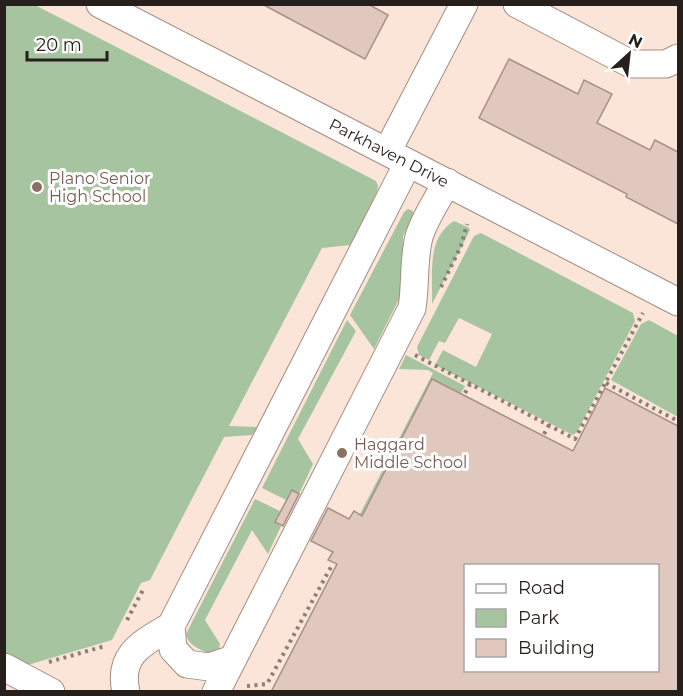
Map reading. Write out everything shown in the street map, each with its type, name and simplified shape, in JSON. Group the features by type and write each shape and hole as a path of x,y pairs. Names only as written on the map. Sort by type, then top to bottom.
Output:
{"street":[{"name":"Parkhaven Drive","path":"100,4 678,302"},
{"path":"233,660 209,667 187,664 173,649 171,626 398,157 464,4"},
{"path":"517,4 631,64 666,63 678,58"},
{"path":"226,689 233,660 412,308 420,235 447,182"},
{"path":"122,691 124,668 135,648 171,626"},
{"path":"9,669 51,692"}],"path":[{"path":"441,289 461,246 466,224"},
{"path":"409,352 575,439 643,314"},
{"path":"606,383 678,421"},
{"path":"465,393 470,384"},
{"path":"544,434 549,426"},
{"path":"226,689 267,684 332,565"},
{"path":"125,624 144,588"},
{"path":"9,669 116,643"}],"green space":[{"path":"4,5 35,5 376,181 378,186 351,245 322,248 229,426 256,427 256,430 252,435 224,437 150,580 141,583 112,640 24,666 4,656"},
{"path":"408,209 413,211 413,216 403,236 402,293 374,349 350,315 404,212"},
{"path":"454,221 470,230 432,304 432,269 435,247 445,228"},
{"path":"481,233 633,313 635,321 577,432 573,435 435,365 443,350 476,367 492,334 459,318 445,343 439,341 429,360 419,355 417,347 474,236"},
{"path":"347,320 356,331 298,439 313,464 299,494 292,490 286,500 262,488"},
{"path":"649,320 678,336 678,417 611,380 641,324"},
{"path":"406,355 465,386 461,393 432,379 362,516 360,514 433,373 428,370 399,369"},
{"path":"255,499 280,511 275,522 281,526 268,554 252,530 205,620 220,644 219,649 207,653 191,644 186,634"}],"building":[{"path":"262,4 368,4 388,15 365,59"},
{"path":"509,59 578,94 584,80 612,94 597,123 650,150 655,140 678,152 678,224 626,197 627,194 479,118"},
{"path":"432,379 573,451 605,388 678,426 678,692 271,692 337,564 328,560 333,552 311,541 328,508 349,519 354,511 362,516"},
{"path":"292,490 299,494 283,526 275,522"}],"place":[{"name":"Plano Senior High School","path":"37,187"},
{"name":"Haggard Middle School","path":"342,453"}]}
